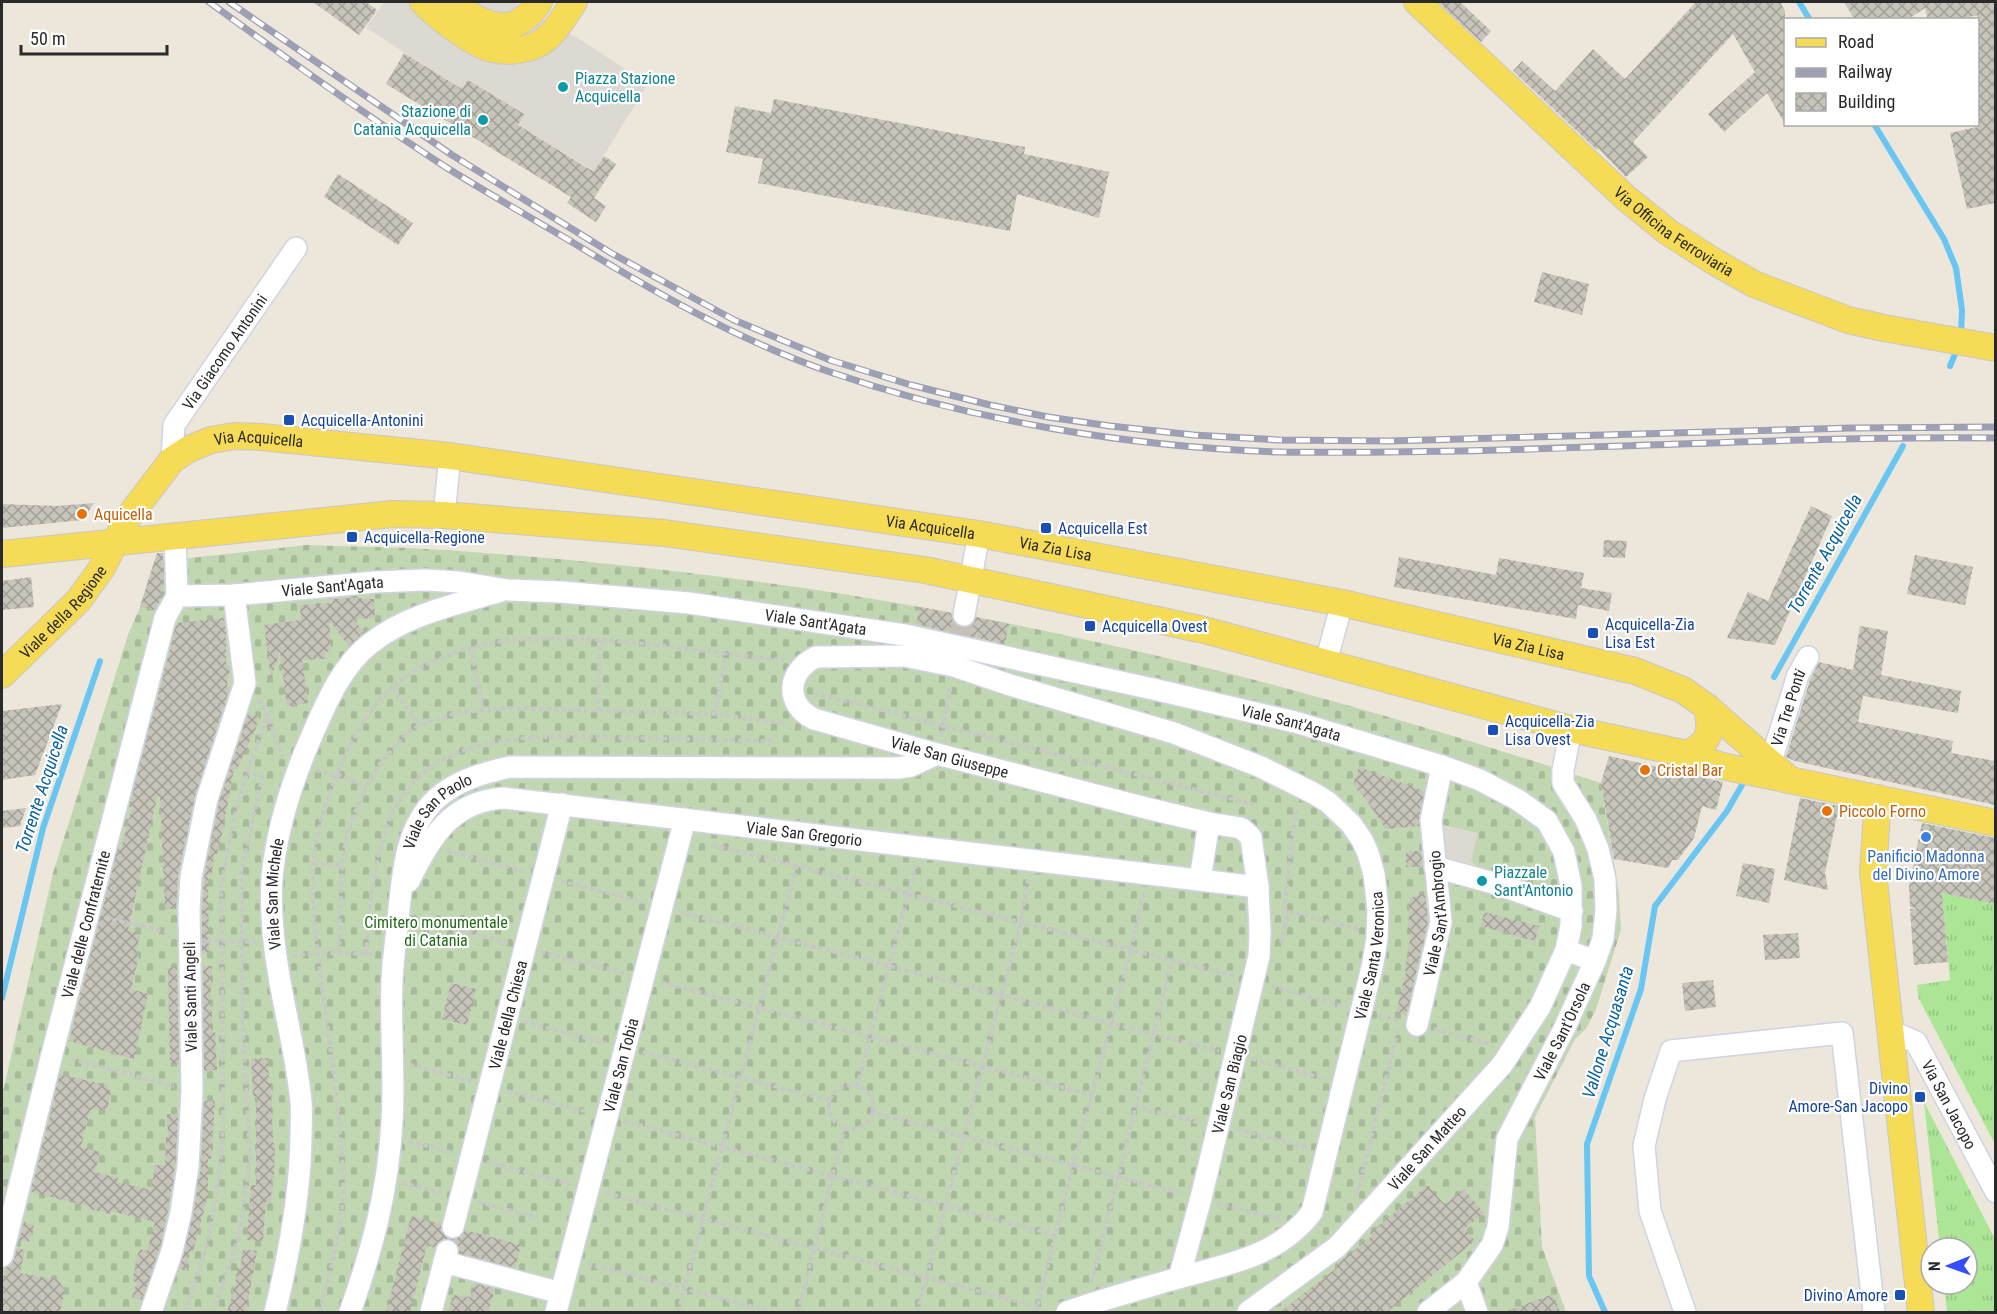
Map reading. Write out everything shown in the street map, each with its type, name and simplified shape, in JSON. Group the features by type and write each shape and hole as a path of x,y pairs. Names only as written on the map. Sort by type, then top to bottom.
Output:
{"main road":[{"path":"423,2 434,14 490,49 516,50 545,40 558,27 574,2"},
{"path":"447,2 479,21 503,27 514,25 525,19 535,7"},
{"name":"Via Officina Ferroviaria","path":"1417,2 1626,198 1668,232 1696,250 1754,284 1848,320 1985,346"},
{"name":"Via Acquicella","path":"114,542 127,519 172,460 189,449 211,440 234,436 450,456 980,534"},
{"path":"2,554 392,514 444,515 664,533 925,570 1193,627 1571,729 1687,754 1722,766 1995,823"},
{"name":"Via Zia Lisa","path":"980,534 1342,603 1635,671 1683,690 1707,707 1791,780"},
{"name":"Viale della Regione","path":"2,675 78,601 102,568 114,542"},
{"path":"1687,754 1704,743 1709,734 1710,722 1707,707"},
{"path":"1878,798 1873,872 1921,1312"}],"street":[{"name":"Via Giacomo Antonini","path":"172,460 174,425 296,248"},
{"path":"444,515 450,456"},
{"name":"Via Acquicella","path":"964,615 980,534"},
{"path":"175,536 177,596"},
{"name":"Viale Sant'Agata","path":"177,596 234,595 375,582 425,580 459,582 508,590 561,592 689,603 905,635 958,650 1295,722 1442,766 1480,780 1518,800 1547,821 1564,852 1571,886 1572,911"},
{"name":"Viale San Michele","path":"274,1312 296,1214 302,1103 276,950 272,879 287,804 298,767 326,703 356,656 372,642 401,624 419,617 508,590"},
{"path":"234,595 245,683"},
{"name":"Viale delle Confraternite","path":"2,1256 165,618 177,596"},
{"path":"1326,662 1342,603"},
{"name":"Viale San Giuseppe","path":"958,650 904,656 816,657 798,669 794,678 794,699 803,714 814,720 937,754 1209,823 1241,828 1251,837 1258,886"},
{"name":"Viale Santa Veronica","path":"958,650 1010,685 1174,734 1261,767 1328,802 1351,824 1362,840 1374,874 1378,910 1373,963 1312,1212 1302,1225 1280,1243 1259,1254 1227,1266 1077,1309"},
{"name":"Via Tre Ponti","path":"1771,761 1798,675 1808,657"},
{"name":"Viale Santi Angeli","path":"151,1312 172,1251 188,1166 192,1091 189,939 191,877 207,798 245,683"},
{"name":"Viale Sant'Orsola","path":"1428,1312 1466,1282 1492,1245 1498,1227 1507,1139 1565,1027 1603,939 1606,910 1605,879 1598,849 1586,820 1563,783 1563,770 1571,729"},
{"name":"Viale San Paolo","path":"350,1312 372,1247 386,1187 391,1137 392,982 403,873 411,838 422,817 436,799 470,777 510,767 898,768 911,766 937,754"},
{"name":"Viale Sant'Ambrogio","path":"1409,1023 1441,922 1431,820 1442,766"},
{"name":"Viale San Gregorio","path":"399,907 436,833 462,810 489,799 504,798 562,804 683,828 921,846 1258,886"},
{"name":"Viale della Chiesa","path":"453,1227 562,804"},
{"path":"1200,879 1209,823"},
{"name":"Viale San Tobia","path":"558,1303 683,828"},
{"path":"1435,867 1497,884 1572,911"},
{"name":"Viale San Biagio","path":"1179,1278 1210,1201 1262,983 1259,956 1258,886"},
{"name":"Viale San Matteo","path":"1248,1312 1337,1247 1502,1065 1540,1007 1566,950 1572,911"},
{"path":"1566,950 1595,961"},
{"name":"Via San Jacopo","path":"1890,1031 1916,1042 1995,1192"},
{"path":"1685,1312 1650,1210 1644,1146 1655,1099 1671,1051 1842,1033 1874,1312"},
{"path":"431,1312 446,1256 558,1303"},
{"path":"1466,1282 1477,1312"}],"path":[{"path":"598,711 600,641"},
{"path":"471,647 483,710"},
{"path":"937,754 958,650"},
{"path":"715,714 726,653"},
{"path":"245,683 265,709 284,759 298,767"},
{"path":"392,688 420,725"},
{"path":"810,692 1256,805"},
{"path":"185,1312 205,1252 214,1212 220,1166 223,1125 221,887 233,823 247,772 268,715"},
{"path":"213,1312 238,1238 250,1159 243,1034 242,872 262,777 247,772"},
{"path":"337,774 366,787"},
{"path":"683,828 797,866 1262,983 1362,1011"},
{"path":"428,846 1344,1084"},
{"path":"857,1086 921,846"},
{"path":"917,1312 1021,922 1031,860"},
{"path":"313,863 342,866"},
{"path":"678,1312 797,866"},
{"path":"1036,1312 1131,950 1148,873"},
{"path":"399,907 525,947 1092,1095"},
{"path":"1289,912 1377,934"},
{"path":"88,914 189,939 242,942 276,950 394,954"},
{"path":"1077,1309 1118,1177 1172,960"},
{"path":"507,1017 831,1101"},
{"path":"1394,1019 1512,1050"},
{"path":"1355,1202 1409,1023"},
{"path":"52,1054 192,1091"},
{"path":"392,1065 411,1065 1056,1236"},
{"path":"848,1084 857,1086 864,1088 873,1103 869,1120 854,1129 838,1125 829,1110 833,1093 848,1084"},
{"path":"1136,1107 1327,1153"},
{"path":"871,1112 1302,1225"},
{"path":"798,1312 845,1127"},
{"path":"391,1137 1038,1306"},
{"path":"570,1260 773,1312"}],"green space":[{"name":"Cimitero monumentale di Catania","path":"307,545 440,550 632,566 806,588 920,607 1092,641 1264,682 1433,730 1601,783 1619,894 1621,930 1596,1009 1586,1029 1575,1039 1535,1117 1542,1247 1566,1312 2,1312 2,1096 53,873 128,635 140,607 154,562"},
{"path":"1942,893 1995,904 1995,1144 1918,997 1917,985 1950,980"},
{"path":"1924,1102 1995,1239 1995,1312 1947,1312 1945,1296 1979,1296 1979,1236 1939,1236"}],"shaded area":[{"name":"Piazza Stazione Acquicella","path":"384,2 514,2 579,39 648,84 594,171 518,125 524,114 468,80 462,89 366,28"},
{"name":"Piazzale Sant'Antonio","path":"1431,822 1478,833 1471,861 1478,867 1531,889 1571,886 1567,943 1558,918 1551,911 1436,876"}],"building":[{"path":"313,2 366,2 377,10 359,35"},
{"path":"1438,2 1460,2 1491,31 1481,42"},
{"path":"1696,2 1780,2 1785,11 1784,122 1767,93 1724,132 1708,114 1755,72 1733,34 1633,142 1648,157 1626,177 1598,148 1597,150 1513,71 1522,61 1555,91 1593,49 1625,79"},
{"path":"1844,2 1995,2 1995,203 1967,209 1950,133 1979,126 1979,18 1977,15 1966,18 1928,18 1925,8 1910,18 1854,18"},
{"name":"Stazione di Catania Acquicella","path":"404,53 462,89 468,80 524,114 518,125 589,169 594,171 604,156 616,164 594,198 606,206 596,222 567,203 571,197 386,84"},
{"path":"774,99 1025,147 1024,154 1109,172 1099,218 1017,194 1010,231 758,183 763,159 726,152 735,106 771,113"},
{"path":"338,174 413,223 398,245 324,197"},
{"path":"1542,272 1589,284 1582,315 1534,302"},
{"path":"94,503 83,520 2,528 2,504 57,506"},
{"path":"1811,506 1832,516 1775,645 1727,638 1748,592 1768,601"},
{"path":"1604,540 1627,541 1625,558 1603,557"},
{"path":"157,553 163,553 164,582 155,610 140,607"},
{"path":"1915,555 1973,567 1965,605 1907,594"},
{"path":"1399,557 1496,575 1499,558 1584,573 1581,588 1612,593 1609,611 1578,605 1576,619 1394,587"},
{"path":"31,577 34,607 2,610 2,581"},
{"path":"333,599 374,599 375,618 353,619 364,632 349,646 329,620 331,651 325,652 325,659 302,660 308,703 287,706 280,651 271,679 264,625 301,620 300,605 333,603"},
{"path":"920,607 951,613 952,620 961,627 969,627 974,623 976,617 1009,624 1005,644 916,624"},
{"path":"224,618 226,665 230,666 227,686 230,687 195,796 178,875 176,909 165,909 160,797 157,797 128,930 140,936 135,955 139,956 131,989 148,994 134,1059 69,1041 118,848 121,849 132,808 129,807 177,623"},
{"path":"1860,626 1888,631 1881,675 1961,691 1958,713 1863,696 1858,722 1953,741 1951,753 1995,761 1995,805 1795,761 1786,757 1810,680 1819,662 1853,670"},
{"path":"62,704 35,775 2,780 2,711"},
{"path":"248,714 259,717 237,770 234,769 221,839 217,854 214,854 212,875 208,875 209,952 202,953 204,879 219,802"},
{"path":"1609,756 1723,782 1716,810 1702,806 1694,838 1678,860 1672,860 1668,868 1614,859 1601,783"},
{"path":"1359,767 1424,791 1419,826 1386,829 1353,785"},
{"path":"1800,798 1839,806 1825,873 1828,890 1784,880"},
{"path":"26,808 20,826 2,828 2,811"},
{"path":"1922,823 1995,838 1995,904 1942,893 1948,962 1914,965 1910,909 1917,908 1910,907 1909,886"},
{"path":"1406,851 1421,851 1423,867 1406,867"},
{"path":"1743,863 1775,869 1769,903 1736,896"},
{"path":"1425,893 1428,921 1406,1016 1396,1013 1406,972 1411,932 1408,932 1410,898"},
{"path":"1484,912 1539,926 1535,941 1481,926"},
{"path":"1798,933 1800,958 1765,960 1763,935"},
{"path":"203,966 212,966 210,1009 212,1009 212,1032 215,1032 217,1070 204,1071"},
{"path":"177,967 179,1064 170,1064 168,968"},
{"path":"1713,980 1716,1007 1685,1011 1682,983"},
{"path":"451,983 476,989 467,1025 442,1019"},
{"path":"268,1058 273,1143 275,1143 274,1178 272,1178 271,1202 266,1202 263,1241 247,1240 251,1185 256,1185 256,1102 258,1102 258,1096 253,1096 251,1059"},
{"path":"60,1074 106,1085 109,1089 111,1093 107,1109 90,1110 81,1147 100,1152 95,1172 118,1178 117,1182 151,1190 155,1165 165,1166 166,1136 168,1136 167,1114 178,1114 175,1165 168,1210 160,1247 142,1300 132,1297 137,1282 132,1281 139,1249 147,1251 155,1222 111,1211 110,1214 31,1192"},
{"path":"204,1101 215,1101 211,1159 208,1159 208,1195 193,1252 190,1251 187,1270 179,1269 193,1215 201,1168"},
{"path":"1428,1185 1445,1205 1464,1189 1484,1213 1464,1229 1475,1241 1387,1312 1280,1312 1338,1267 1336,1265 1372,1236 1370,1233"},
{"path":"411,1216 441,1224 441,1231 448,1239 438,1242 435,1248 427,1245 410,1312 386,1312"},
{"path":"24,1222 34,1225 29,1242 19,1240"},
{"path":"465,1230 521,1245 515,1268 459,1253 459,1247 452,1239 462,1236"},
{"path":"17,1248 25,1250 20,1273 58,1280 65,1290 60,1312 2,1312 2,1280 6,1268 14,1260"},
{"path":"243,1249 257,1251 246,1312 227,1312 235,1286 237,1267 240,1268"},
{"path":"475,1283 495,1289 488,1312 448,1312 453,1295 470,1297"},
{"path":"1553,1294 1560,1312 1507,1312 1507,1311"}],"waterway":[{"name":"Torrente Acquicella","path":"1799,2 1809,18"},
{"name":"Torrente Acquicella","path":"1875,126 1944,239 1956,268 1962,310 1961,335"},
{"name":"Torrente Acquicella","path":"1950,366 1958,347"},
{"name":"Torrente Acquicella","path":"1774,677 1903,446"},
{"name":"Torrente Acquicella","path":"2,998 43,828 100,661"},
{"name":"Vallone Acquasanta","path":"1605,1312 1589,1276 1587,1144 1641,989 1655,906 1727,811 1742,785"}],"tunnel":[{"path":"960,637 964,615"}],"railway":[{"path":"209,2 325,86 444,166 695,313 761,345 830,372 884,389 995,418 1166,444 1280,452 1461,451 1795,440 1996,438"},
{"path":"229,2 452,155 611,253 734,320 830,360 911,385 990,405 1048,417 1110,426 1194,435 1279,440 1390,441 1852,428 1996,427"}],"place":[{"name":"Piazza Stazione Acquicella","path":"563,87"},
{"name":"Stazione di Catania Acquicella","path":"483,120"},
{"name":"Acquicella-Antonini","path":"289,420"},
{"name":"Aquicella","path":"82,514"},
{"name":"Acquicella Est","path":"1046,528"},
{"name":"Acquicella-Regione","path":"352,537"},
{"name":"Acquicella Ovest","path":"1090,626"},
{"name":"Acquicella-Zia Lisa Est","path":"1593,633"},
{"name":"Acquicella-Zia Lisa Ovest","path":"1493,730"},
{"name":"Cristal Bar","path":"1645,770"},
{"name":"Piccolo Forno","path":"1827,811"},
{"name":"Panificio Madonna del Divino Amore","path":"1926,837"},
{"name":"Piazzale Sant'Antonio","path":"1482,881"},
{"name":"Divino Amore-San Jacopo","path":"1920,1097"},
{"name":"Divino Amore","path":"1900,1295"}]}
